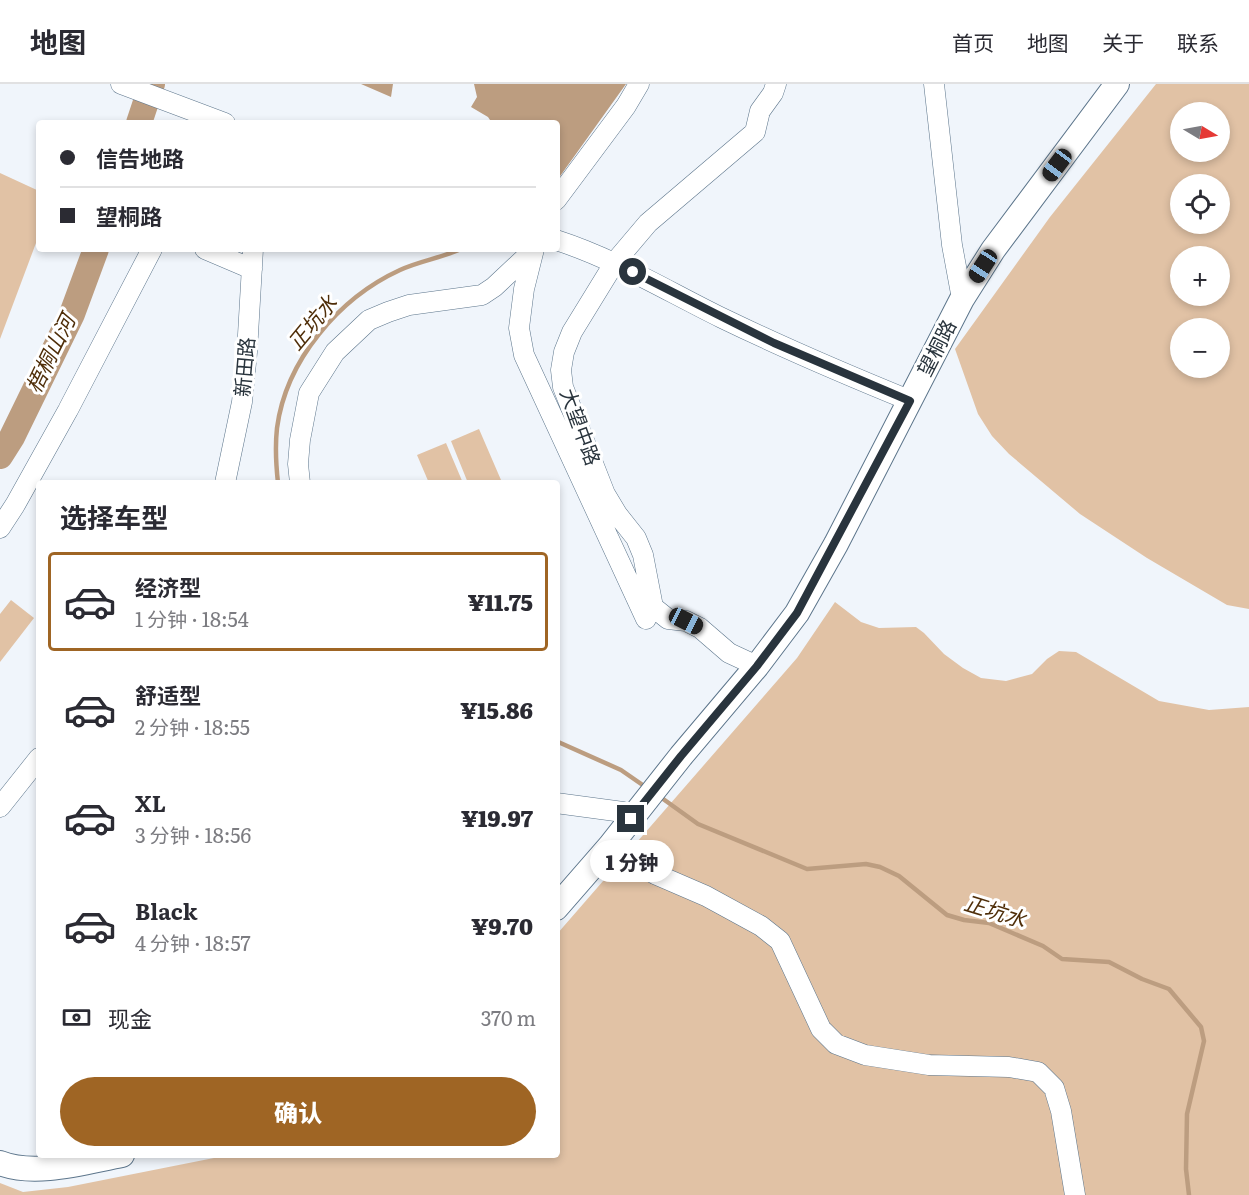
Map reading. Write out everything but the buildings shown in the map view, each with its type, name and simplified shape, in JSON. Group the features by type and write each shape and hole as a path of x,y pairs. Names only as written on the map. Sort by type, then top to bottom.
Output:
{"main road":[{"name":"望桐路","path":"560,903 610,846 757,666 797,613 962,299 993,250 1117,84"},
{"path":"0,1163 15,1169 67,1166 107,1158"}],"street":[{"path":"121,84 216,120"},
{"path":"560,195 626,106 639,84"},
{"name":"大望中路","path":"757,666 729,653 700,628 686,621 668,619 653,607 643,555 636,538 605,494 563,387 561,370 564,352 572,332 615,262 648,223 755,132 760,111 773,93 776,84"},
{"path":"934,84 952,245 962,299"},
{"path":"560,241 586,249 615,262 764,338 910,401"},
{"path":"0,528 68,410 150,252"},
{"path":"212,252 252,269"},
{"name":"新田路","path":"226,480 242,402 253,252"},
{"path":"300,480 298,464 300,440 309,393 335,352 369,320 388,312 410,305 482,295 494,287 530,252"},
{"path":"531,252 519,328 524,355 646,619"},
{"path":"0,807 36,762"},
{"path":"560,804 635,813"},
{"path":"610,846 656,874 706,896 761,926 780,942 821,1029 836,1044 866,1055 929,1065 1009,1067 1038,1072 1054,1088 1061,1110 1075,1195"}],"shaded area":[{"path":"361,84 393,84 391,97"},
{"path":"474,84 626,84 560,176 560,120 490,120 471,107 477,97"},
{"path":"1156,84 1249,84 1249,609 1227,605 1147,558 1080,514 1009,454 992,436 978,414 955,349 1050,217"},
{"path":"0,173 36,190 36,243 0,339"},
{"path":"479,429 501,480 467,480 451,441"},
{"path":"446,443 462,480 428,480 417,455"},
{"path":"11,600 34,618 0,662 0,614"},
{"path":"835,602 861,622 879,628 916,627 944,654 981,678 1006,681 1032,674 1059,651 1076,652 1159,701 1209,710 1249,707 1249,1195 0,1195 0,1183 23,1192 68,1187 214,1158 560,1158 560,931 797,658"}],"waterway":[{"name":"梧桐山河","path":"140,120 152,84"},
{"name":"梧桐山河","path":"0,456 12,437 72,314 95,252"},
{"name":"正坑水","path":"278,480 276,435 282,403 291,379 319,334 356,297 378,282 407,267 454,252"},
{"name":"正坑水","path":"560,743 621,770 647,788"},
{"name":"正坑水","path":"659,796 698,824 807,869 866,864 880,867 899,876 947,915 989,923 1043,946 1062,959 1109,962 1142,979 1169,989 1201,1027 1204,1041 1187,1114 1186,1169 1189,1195"}],"route":[{"path":"631,819 757,666 797,613 836,544 910,401 774,343 633,272"}]}
